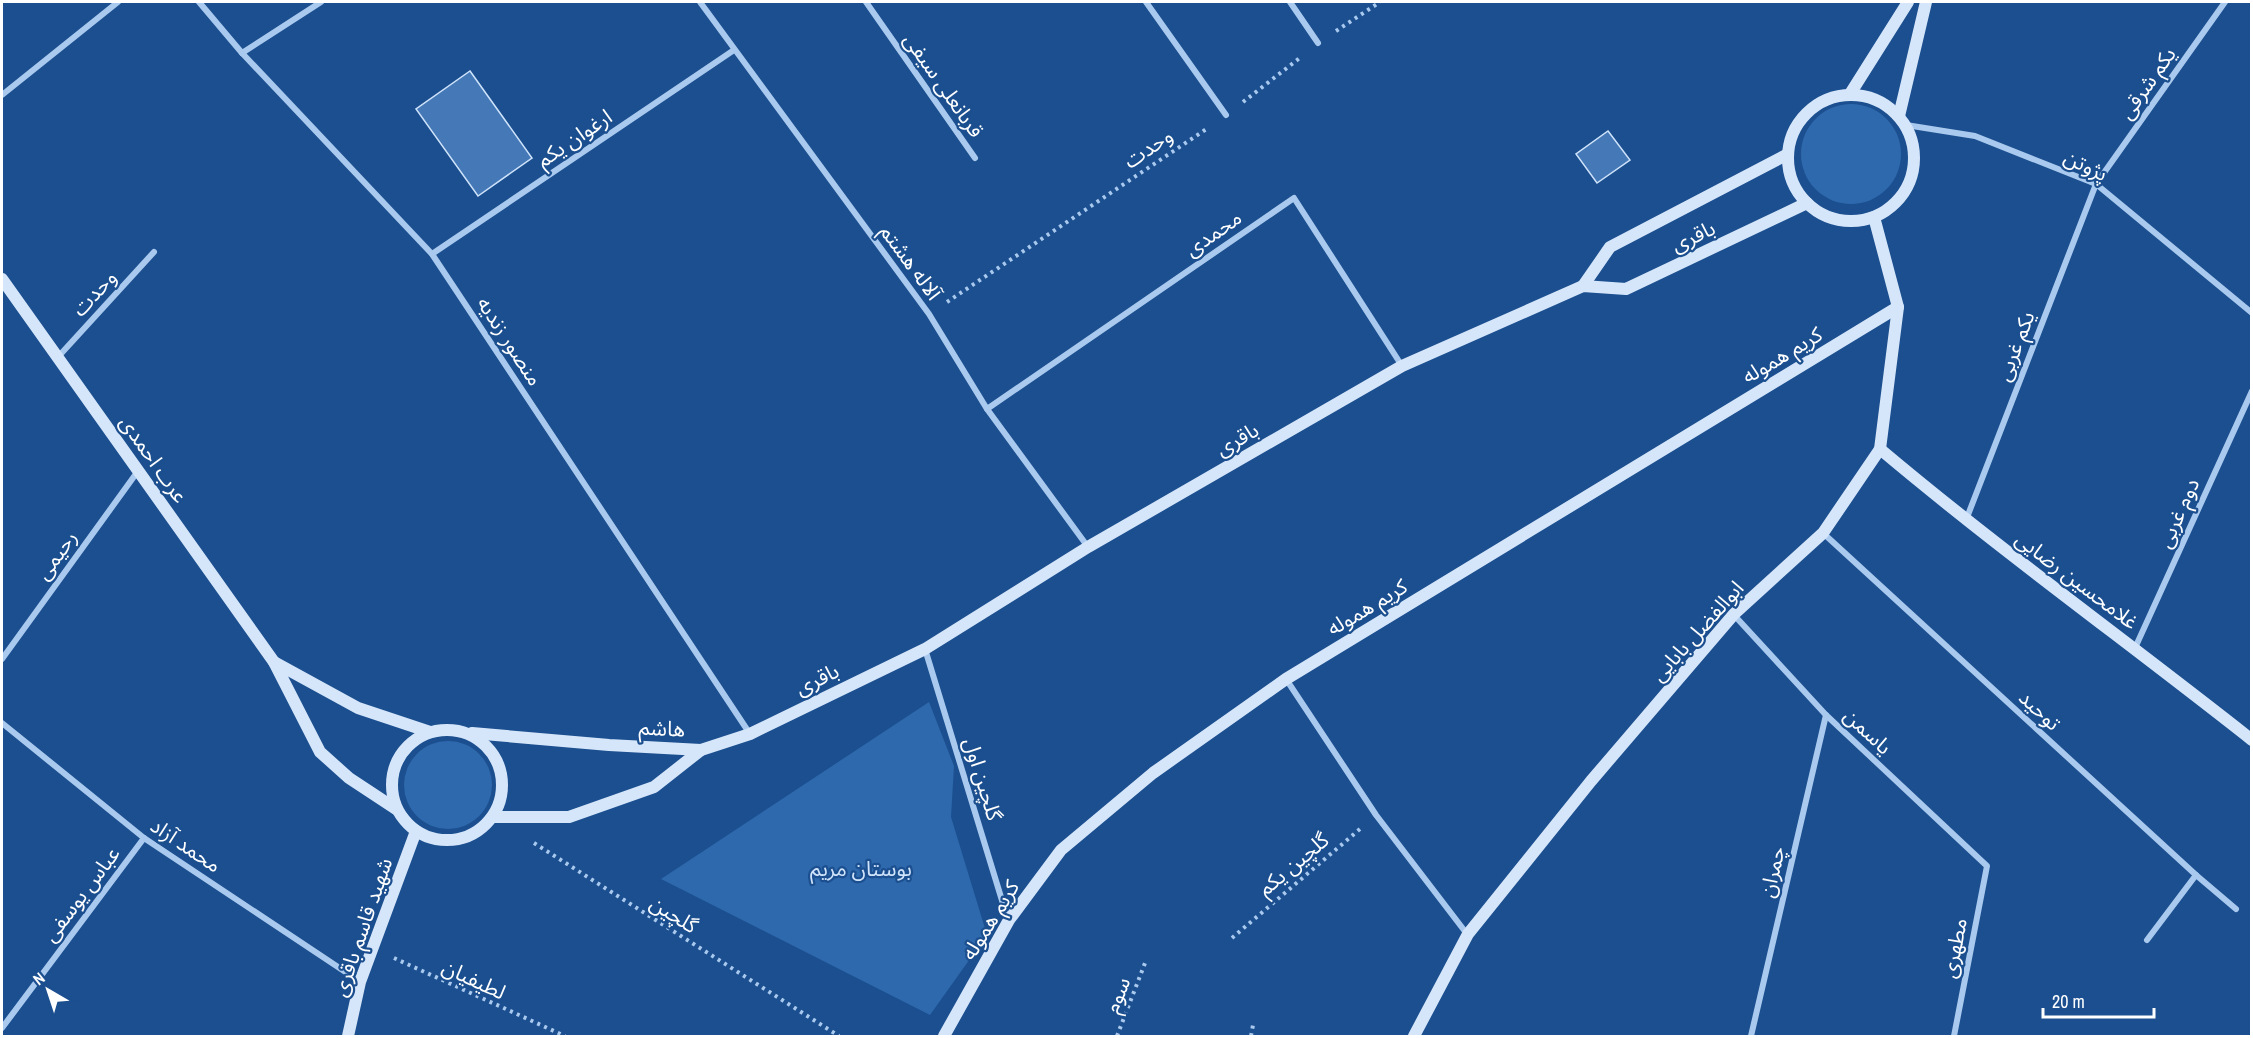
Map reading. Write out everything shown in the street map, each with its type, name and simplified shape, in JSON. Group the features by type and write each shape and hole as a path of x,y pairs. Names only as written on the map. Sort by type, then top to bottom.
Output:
{"street":[{"path":"2,95 118,2"},
{"name":"منصور زندیه","path":"199,2 242,53 432,254 750,734"},
{"path":"242,53 321,2"},
{"name":"آلاله هشتم","path":"700,2 929,314 987,409 1088,547"},
{"name":"قربانعلی سیفی","path":"866,2 975,158"},
{"path":"1146,2 1226,116"},
{"path":"1290,2 1318,43"},
{"path":"1850,94 1908,2"},
{"path":"1902,121 1926,2"},
{"name":"یکم شرقی","path":"2096,184 2225,2"},
{"name":"ارغوان یکم","path":"432,254 734,50"},
{"path":"1850,94 1870,97 1889,107 1902,121 1914,147 1915,164 1911,181 1902,196 1889,208 1874,217 1856,221 1839,220 1822,214 1807,203 1796,189 1790,172 1788,154 1792,135 1801,119 1814,106 1832,98 1850,94"},
{"name":"پژوتن","path":"1902,121 1975,136 2096,184 2252,313"},
{"path":"1583,286 1610,247 1788,154"},
{"name":"یکم غربی","path":"1966,521 2096,184"},
{"name":"محمدی","path":"987,409 1294,198 1402,366"},
{"name":"باقری","path":"701,750 750,734 925,649 1088,547 1402,366 1583,286 1626,289 1807,203"},
{"name":"ابوالفضل بابایی","path":"1414,1036 1468,934 1591,781 1734,614 1823,532 1880,448 1898,307 1874,217"},
{"name":"وحدت","path":"57,357 154,252"},
{"name":"عرب احمدی","path":"2,279 274,662 320,752 349,778 396,809"},
{"name":"کریم هموله","path":"944,1036 1009,920 1061,850 1153,773 1286,679 1898,307"},
{"name":"دوم غربی","path":"2135,648 2252,391"},
{"name":"غلامحسین رضایی","path":"1880,448 1966,521 2135,648 2252,740"},
{"name":"رحیمی","path":"2,660 138,471"},
{"name":"توحید","path":"1823,532 2196,875 2236,909"},
{"name":"یاسمن","path":"1734,614 1826,715 1987,866"},
{"name":"گلچین اول","path":"925,649 1009,920"},
{"path":"274,662 357,708 430,732"},
{"path":"1286,679 1376,815 1468,934"},
{"name":"چمران","path":"1751,1036 1826,715"},
{"name":"محمد آزاد","path":"2,723 144,838 360,982"},
{"path":"448,729 467,733 481,741 493,753 500,768 503,785 500,802 493,816 481,829 466,838 448,840 431,838 416,831 396,809 392,779 396,763 404,750 416,739 430,732 448,729"},
{"name":"هاشم","path":"467,733 701,750"},
{"name":"هاشم","path":"493,816 569,816 654,787 701,750"},
{"name":"شهید قاسم باقری","path":"348,1036 360,982 371,948 416,831"},
{"name":"عباس یوسفی","path":"2,1028 144,838"},
{"name":"مطهری","path":"1954,1036 1987,866"},
{"path":"2147,940 2196,875"}],"path":[{"name":"وحدت","path":"929,314 1226,116 1318,43 1380,2"},
{"name":"گلچین یکم","path":"1232,938 1376,815"},
{"name":"گلچین","path":"532,842 839,1036"},
{"name":"لطیفیان","path":"371,948 565,1036"},
{"name":"سوم","path":"1117,1036 1145,963"},
{"path":"1251,1036 1253,1025"}],"green space":[{"path":"1851,104 1870,108 1886,119 1897,135 1901,154 1897,173 1886,189 1870,200 1851,204 1832,200 1816,189 1805,173 1801,154 1805,135 1816,119 1832,108"},
{"name":"بوستان مریم","path":"929,702 954,766 951,817 987,935 930,1015 661,879"},
{"path":"448,741 465,744 479,754 489,768 492,785 489,802 479,816 465,826 448,829 431,826 417,816 407,802 404,785 407,768 417,754 431,744"}],"building":[{"path":"470,71 532,158 478,196 416,109"},
{"path":"1608,131 1630,160 1597,183 1576,154"}]}
